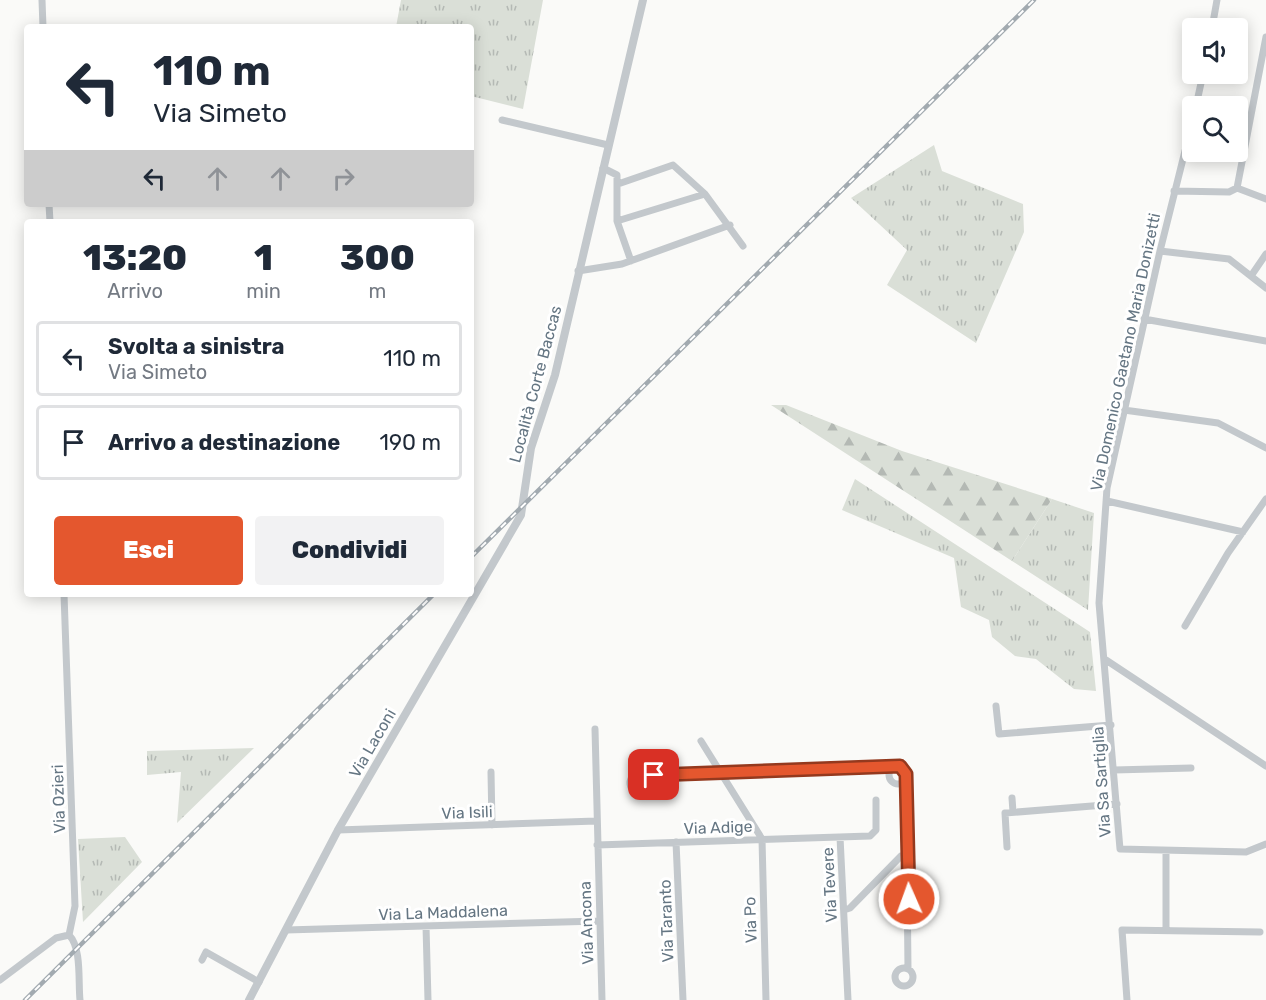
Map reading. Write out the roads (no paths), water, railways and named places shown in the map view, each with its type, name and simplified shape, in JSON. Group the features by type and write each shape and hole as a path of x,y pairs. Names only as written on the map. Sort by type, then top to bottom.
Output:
{"street":[{"path":"42,0 43,24"},
{"name":"Località Corte Baccas","path":"524,504 531,448 555,375 643,0"},
{"path":"1214,18 1217,0"},
{"path":"1237,188 1266,37"},
{"path":"502,120 608,145"},
{"name":"Via Domenico Gaetano Maria Donizetti","path":"1106,660 1099,603 1107,501 1144,319 1182,161"},
{"path":"618,184 673,165 705,194 730,225 743,246"},
{"path":"603,168 617,175 617,221 631,261"},
{"path":"1174,191 1229,192 1237,188 1266,199"},
{"path":"617,221 705,194"},
{"path":"578,271 631,261 730,225"},
{"path":"1160,251 1229,259 1266,288"},
{"path":"1251,276 1266,254"},
{"path":"1144,319 1266,341"},
{"path":"1124,410 1218,423 1266,448"},
{"path":"1185,626 1228,553 1266,499"},
{"path":"1107,501 1243,532"},
{"name":"Via Laconi","path":"249,1000 338,830 502,549 521,515 524,504"},
{"name":"Via Ozieri","path":"64,597 75,906 69,935 73,940 77,956 80,1000"},
{"path":"1106,660 1266,766"},
{"name":"Via Sa Sartiglia","path":"1106,660 1120,849 1166,851"},
{"path":"996,706 999,734 1111,725"},
{"name":"Via Ancona","path":"595,729 602,1000"},
{"path":"701,741 762,839"},
{"path":"881,766 892,782 907,790"},
{"path":"647,779 654,775 881,766 903,768 907,790 908,969"},
{"path":"889,776 894,767"},
{"path":"1114,770 1191,768"},
{"path":"490,772 492,825"},
{"path":"898,784 906,777"},
{"path":"1012,798 1013,812"},
{"name":"Via Tevere","path":"848,1000 840,837 870,836 876,830 876,800"},
{"path":"1007,848 1005,813 1117,804"},
{"name":"Via Isili","path":"338,830 596,821"},
{"name":"Via Adige","path":"597,845 840,837"},
{"name":"Via Po","path":"762,839 766,1000"},
{"name":"Via Taranto","path":"676,842 683,1000"},
{"path":"1166,930 1166,851 1246,852 1266,844"},
{"path":"844,910 850,908 901,856 907,855"},
{"name":"Via La Maddalena","path":"286,930 599,921"},
{"path":"426,926 428,1000"},
{"path":"1127,1000 1122,930 1260,932"},
{"path":"0,980 56,938 69,935"},
{"path":"202,960 206,952 259,982"}],"railway":[{"path":"474,554 1034,0"},
{"path":"25,1000 431,597"}]}
